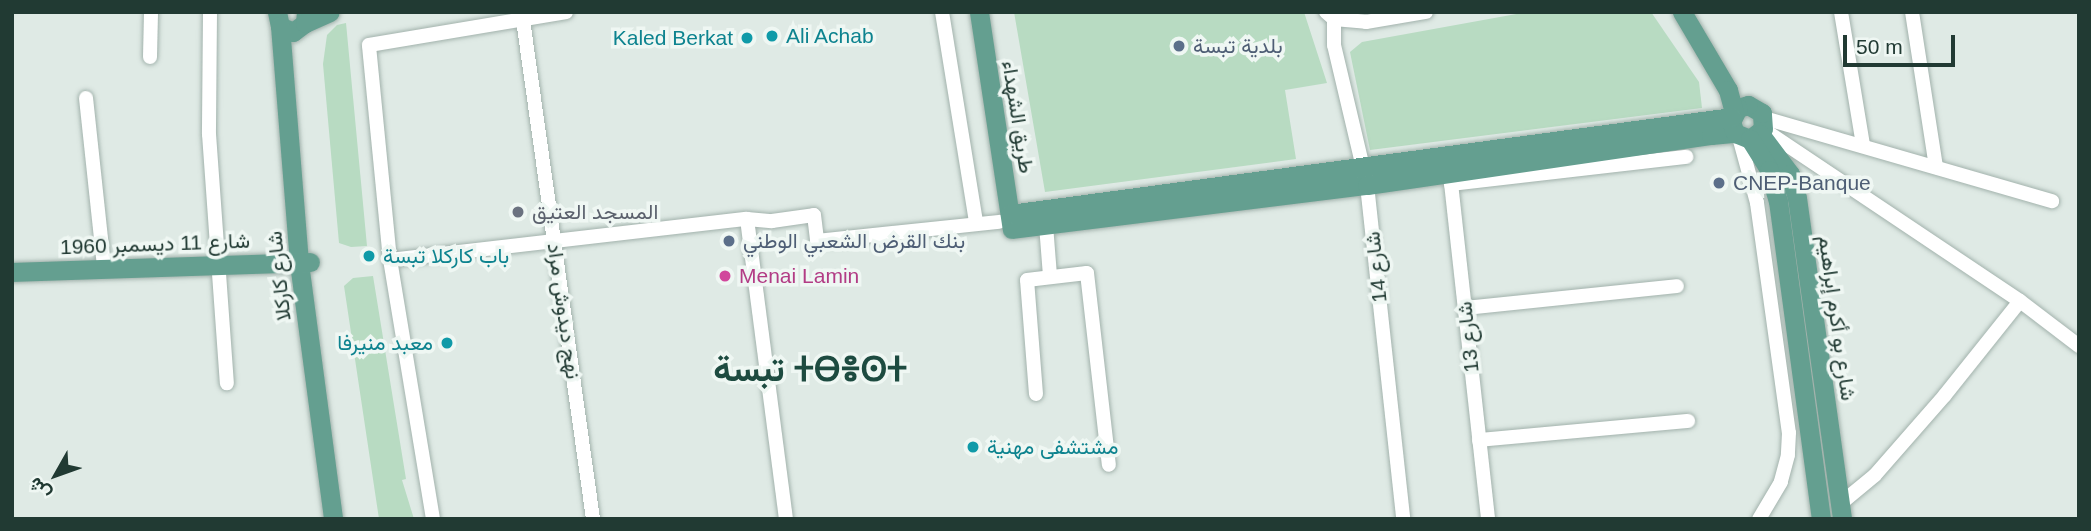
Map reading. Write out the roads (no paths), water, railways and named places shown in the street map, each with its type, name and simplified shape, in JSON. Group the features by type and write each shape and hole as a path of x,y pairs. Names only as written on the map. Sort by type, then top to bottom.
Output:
{"main road":[{"path":"287,20 330,12"},
{"name":"طريق الشهداء","path":"979,12 1007,222"},
{"path":"1682,12 1748,125"},
{"path":"1693,12 1748,125"},
{"name":"شارع كاركلا","path":"287,20 304,262 334,519"},
{"path":"1007,222 1366,177 1450,170 1748,125"},
{"name":"شارع بو أكرم إبراهيم","path":"1748,125 1790,174 1797,198 1841,511"},
{"name":"شارع بو أكرم إبراهيم","path":"1748,125 1769,170 1778,201 1821,519"},
{"path":"1007,222 1046,225 1366,177"},
{"name":"شارع 11 ديسمبر 1960","path":"12,272 304,262"},
{"name":"شارع كاركلا","path":"304,262 345,519"}],"street":[{"path":"150,57 151,12"},
{"path":"210,12 209,134 227,383"},
{"path":"433,519 390,260 369,45 566,12"},
{"path":"942,12 976,223"},
{"path":"1330,15 1366,22 1426,12"},
{"path":"1841,12 1863,145"},
{"path":"1912,12 1936,167"},
{"name":"شارع 14","path":"1330,15 1334,45 1366,177 1403,519"},
{"name":"نهج ديدوش مراد","path":"523,20 593,519"},
{"path":"86,98 104,267"},
{"path":"1748,125 1863,145 2052,201"},
{"path":"1748,125 2020,301 2079,346"},
{"path":"1748,125 1789,433 1788,456 1781,482 1759,519"},
{"path":"1450,170 1686,157"},
{"name":"شارع 13","path":"1450,170 1488,519"},
{"path":"390,260 747,219 772,221 814,215 817,241 1007,222"},
{"path":"747,219 786,519"},
{"path":"1046,225 1050,276"},
{"path":"1036,394 1027,280 1087,273 1109,465"},
{"path":"1465,308 1677,286"},
{"path":"1841,511 1945,396 2020,301"},
{"path":"1479,440 1688,421"}],"place":[{"name":"Ali Achab","path":"772,36"},
{"name":"Kaled Berkat","path":"747,38"},
{"name":"بلدية تبسة","path":"1179,46"},
{"name":"CNEP-Banque","path":"1719,183"},
{"name":"المسجد العتيق","path":"518,212"},
{"name":"بنك القرض الشعبي الوطني","path":"729,241"},
{"name":"باب كاركلا تبسة","path":"369,256"},
{"name":"Menai Lamin","path":"725,276"},
{"name":"معبد منيرفا","path":"447,343"},
{"name":"مشتشفى مهنية","path":"973,447"}],"district":[{"name":"تبسة ⵜⴱⴻⵙⵜ","path":"810,369"}]}
